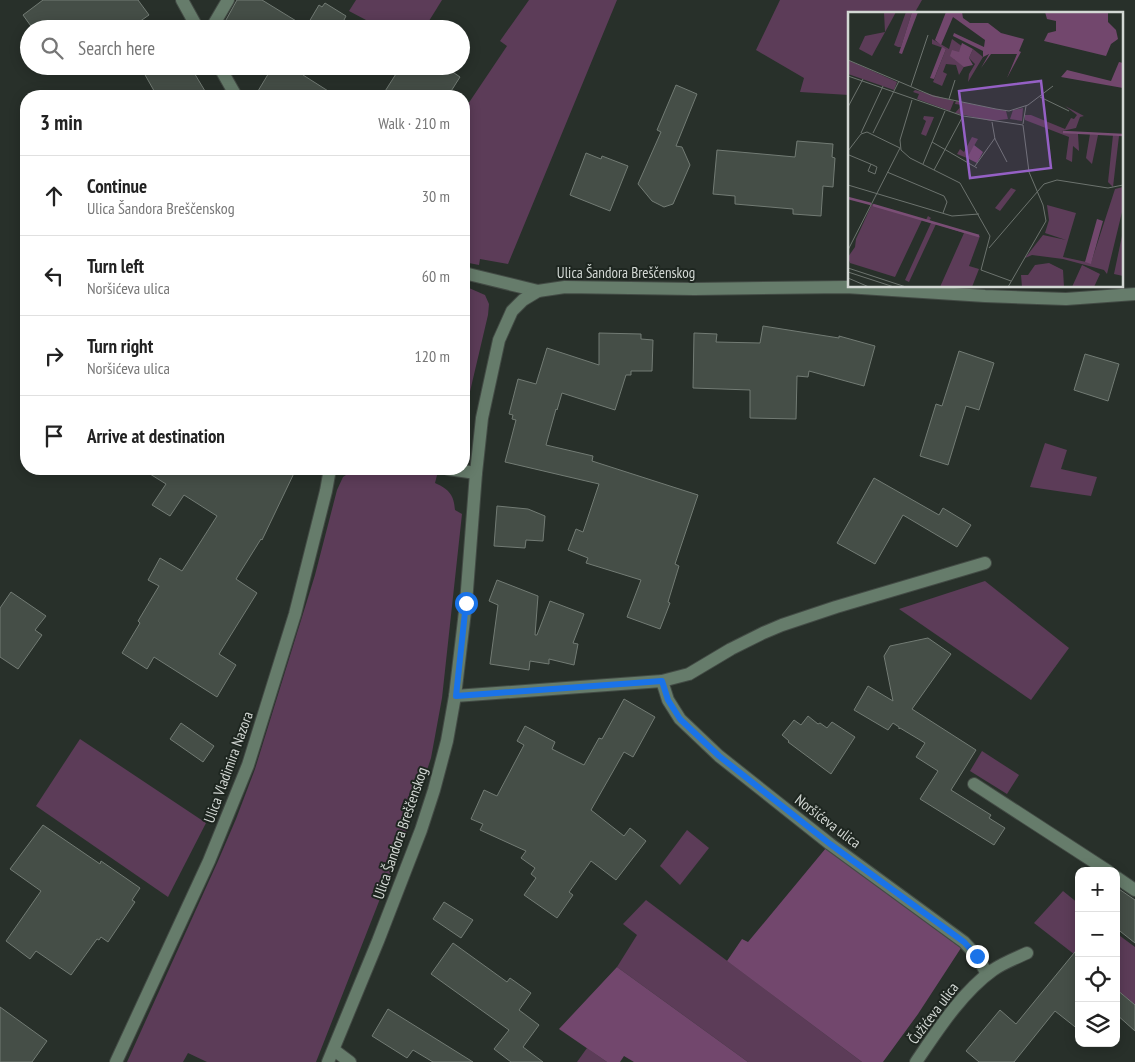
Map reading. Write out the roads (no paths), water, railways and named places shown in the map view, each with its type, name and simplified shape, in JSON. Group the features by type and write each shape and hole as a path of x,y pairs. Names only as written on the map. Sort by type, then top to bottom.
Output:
{"street":[{"path":"182,0 193,20"},
{"path":"216,20 228,0"},
{"path":"224,75 233,90"},
{"path":"470,274 538,291"},
{"name":"Ulica Šandora Breščenskog","path":"331,1056 421,830 443,757 456,696 482,418 500,340 512,311 523,300 538,291 565,287 694,289 848,287"},
{"name":"Ulica Šandora Breščenskog","path":"862,288 1037,299 1135,294"},
{"path":"470,472 476,473"},
{"name":"Ulica Vladimira Nazora","path":"116,1062 209,861 248,765 295,614 329,475"},
{"path":"456,696 662,681 689,674 731,648 782,625 985,563"},
{"name":"Noršićeva ulica","path":"662,681 668,700 680,719 719,756 815,832 964,942 977,956 987,974"},
{"path":"974,784 1102,867"},
{"path":"1120,880 1135,890"},
{"name":"Čužićeva ulica","path":"916,1062 972,987 994,969 1028,953"},
{"path":"331,1056 350,1062"}]}
